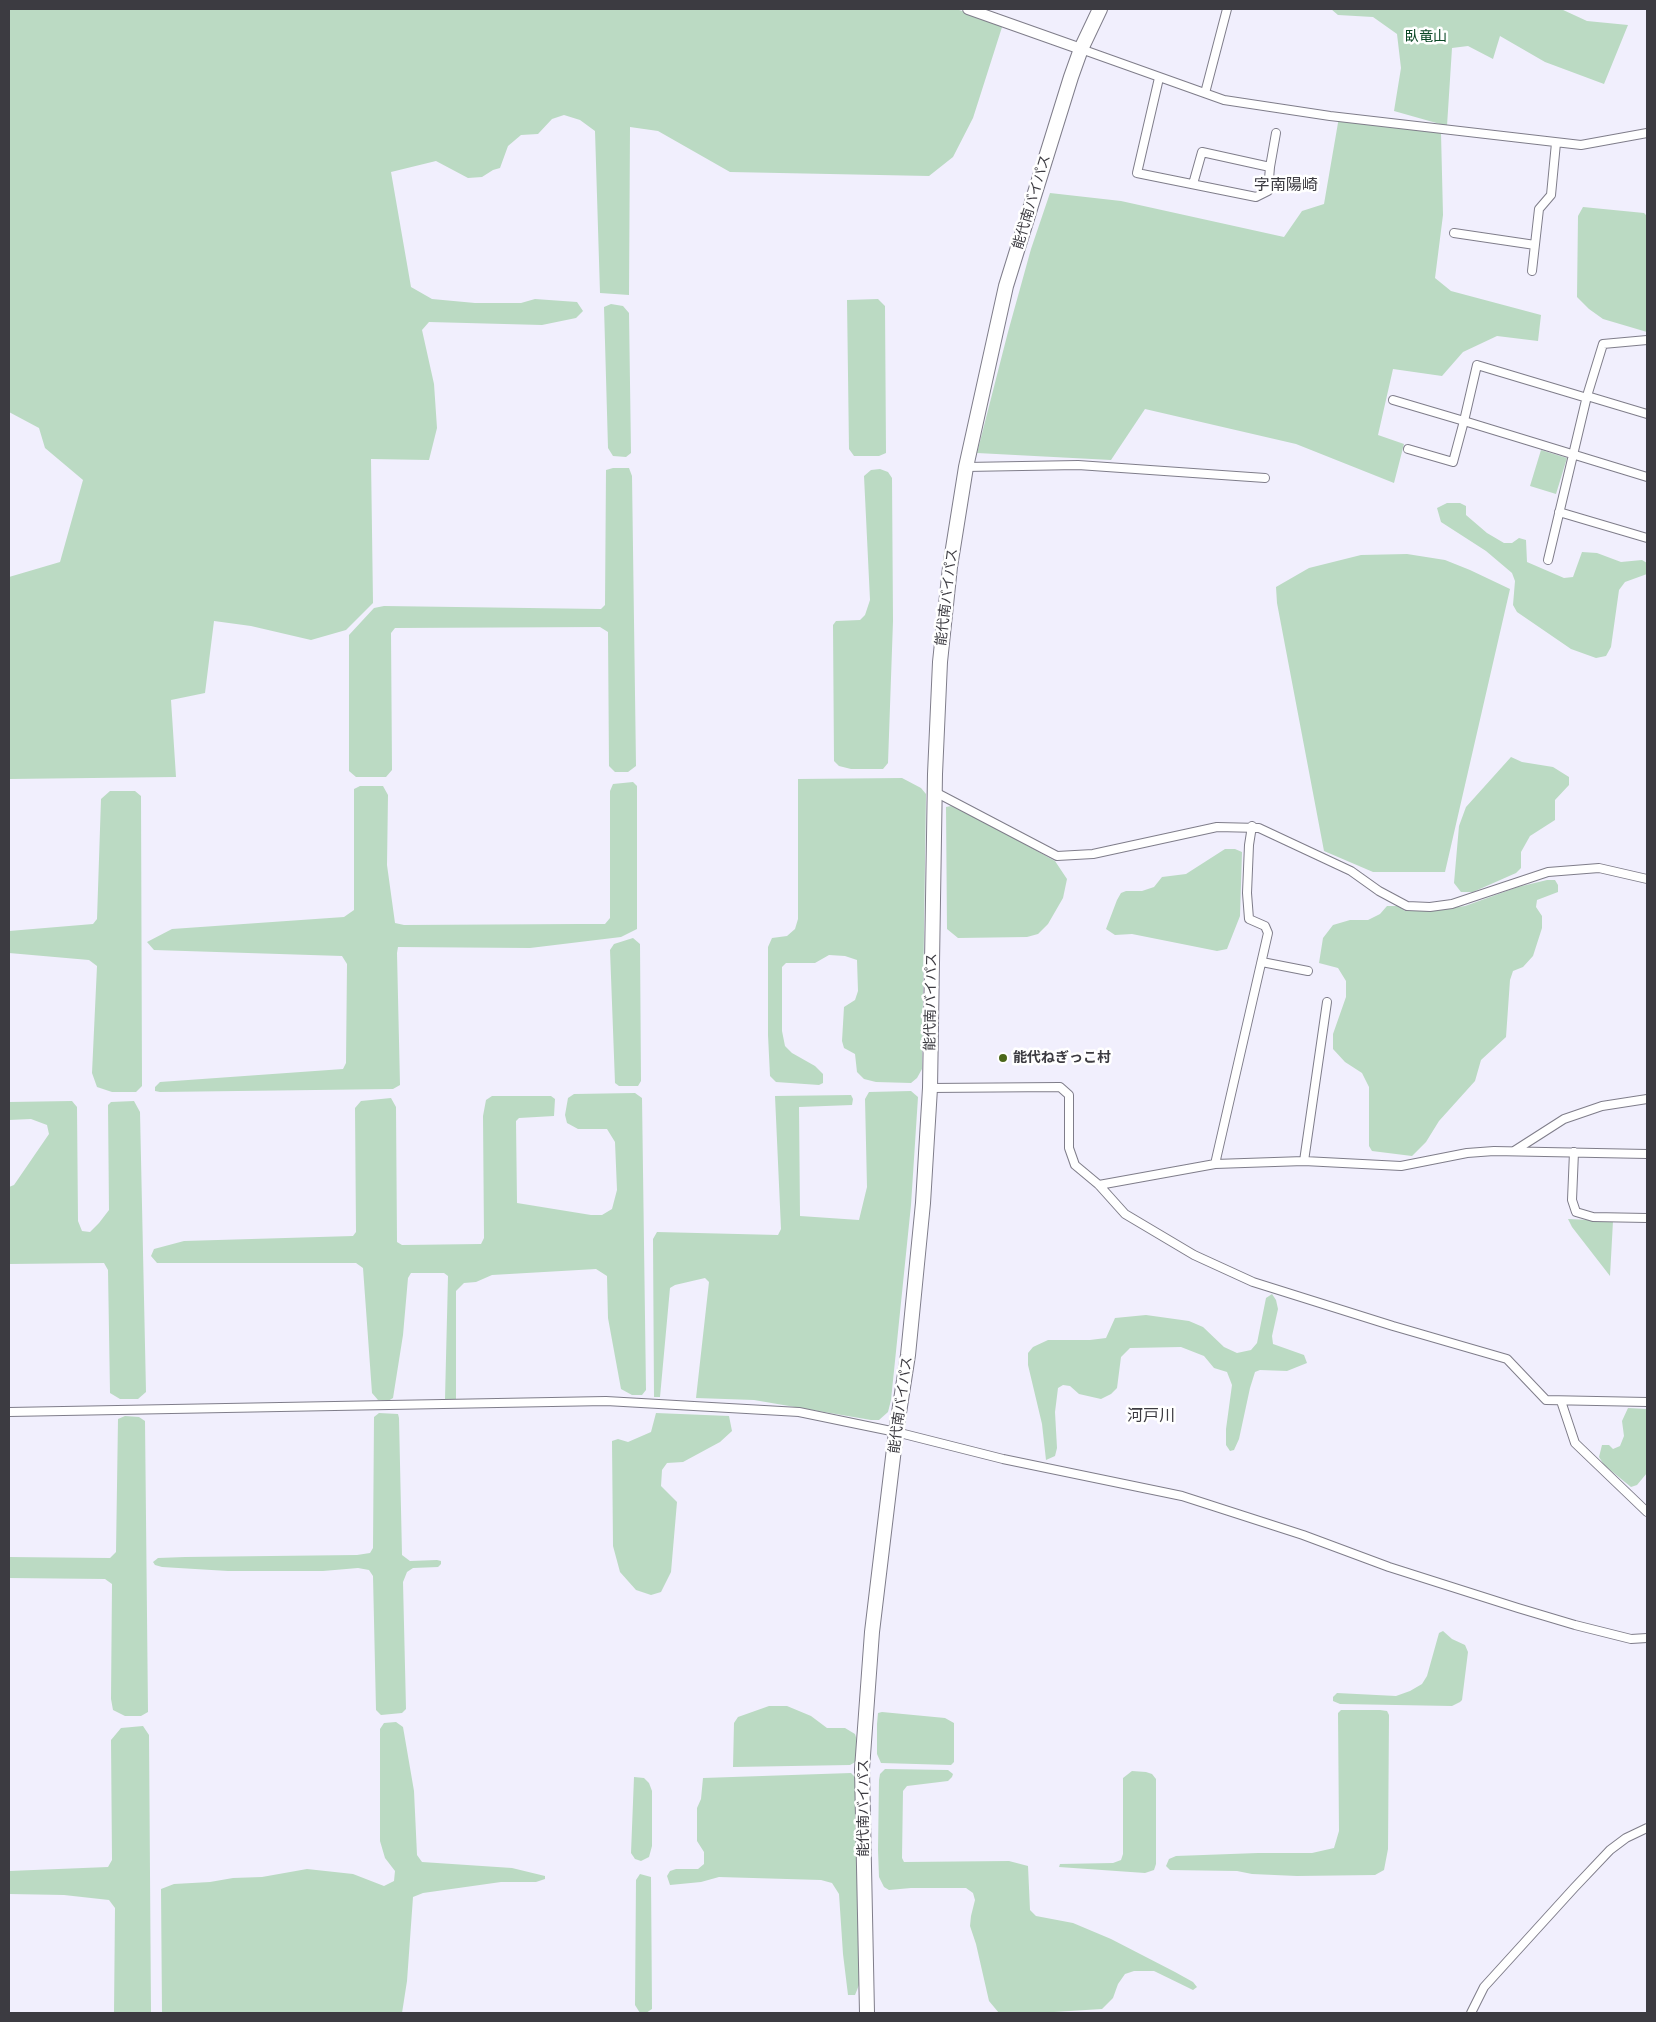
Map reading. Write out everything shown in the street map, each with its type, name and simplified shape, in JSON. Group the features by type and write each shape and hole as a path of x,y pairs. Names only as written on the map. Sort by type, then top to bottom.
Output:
{"highway":[{"name":"能代南バイパス","path":"867,2013 862,1769 872,1632 896,1432 909,1346 923,1202 930,1088 935,792 940,662 950,566 966,468 1006,286 1081,49 1100,9"}],"street":[{"path":"968,9 1224,100 1330,116 1581,145 1647,133"},
{"path":"1205,93 1227,9"},
{"path":"1159,78 1137,173 1256,197 1268,191 1276,133"},
{"path":"1532,270 1539,209 1550,195 1556,143"},
{"path":"1193,184 1202,152 1270,167"},
{"path":"1454,232 1535,244"},
{"path":"1548,560 1587,397 1604,344 1647,340"},
{"path":"1408,450 1453,462 1477,365 1647,414"},
{"path":"1393,400 1572,456 1647,477"},
{"path":"966,468 1068,465 1265,478"},
{"path":"1559,512 1647,538"},
{"path":"935,792 1057,856 1093,854 1217,827 1252,826 1351,871 1379,891 1407,906 1430,907 1452,904 1548,872 1599,868 1647,879"},
{"path":"1215,1164 1268,933 1266,926 1249,919 1247,893 1249,844 1252,826"},
{"path":"1262,962 1308,971"},
{"path":"1304,1161 1327,1002"},
{"path":"930,1088 1060,1087 1069,1095 1069,1148 1075,1165 1099,1185 1125,1214 1194,1255 1253,1282 1393,1326 1508,1359 1546,1400 1647,1402"},
{"path":"1513,1152 1564,1119 1602,1106 1647,1099"},
{"path":"1099,1185 1215,1164 1304,1161 1401,1166 1467,1153 1574,1152 1647,1154"},
{"path":"1574,1152 1572,1200 1576,1212 1592,1217 1647,1218"},
{"path":"9,1412 606,1401 799,1412 896,1432 1002,1459 1182,1496 1303,1535 1389,1567 1518,1608 1631,1639 1647,1638"},
{"path":"1561,1401 1575,1443 1647,1512"},
{"path":"1472,2013 1484,1987 1610,1850 1626,1838 1647,1828"}],"green space":[{"path":"9,9 956,9 1003,24 973,118 953,157 929,176 730,172 658,131 630,127 629,295 600,293 595,131 580,120 564,115 552,119 538,134 521,135 508,146 500,168 482,177 468,178 436,161 391,172 411,287 432,299 475,303 521,303 535,299 577,302 583,311 576,318 542,325 429,322 422,330 434,384 437,428 429,460 371,459 373,603 346,630 311,640 251,626 214,621 205,693 171,700 176,777 9,779 9,577 60,562 83,480 45,448 39,428 9,412"},
{"name":"臥竜山","path":"1331,9 1561,9 1587,21 1628,25 1604,84 1545,62 1500,36 1493,59 1468,46 1452,48 1447,126 1394,111 1401,68 1397,34 1373,17 1338,15"},
{"path":"1339,117 1441,133 1443,215 1435,278 1451,291 1541,315 1538,341 1497,336 1463,352 1442,376 1393,369 1378,435 1404,444 1394,483 1296,444 1145,409 1111,460 977,453 1031,249 1050,193 1121,201 1284,237 1302,211 1324,204"},
{"path":"1583,207 1644,213 1647,216 1647,332 1603,319 1577,297 1578,216"},
{"path":"878,299 885,306 886,453 879,456 854,456 849,449 847,300"},
{"path":"611,304 623,306 629,313 631,453 626,457 613,456 608,448 604,307"},
{"path":"1541,450 1567,458 1556,494 1530,486"},
{"path":"629,468 632,476 636,766 628,772 615,772 609,766 608,632 600,627 395,628 391,633 392,770 386,777 356,777 349,771 349,635 374,608 384,606 601,609 605,605 606,470"},
{"path":"880,469 888,472 892,478 893,621 888,763 883,769 851,769 839,766 834,761 833,625 836,621 860,620 865,615 870,600 864,476 871,470"},
{"path":"1447,503 1460,503 1466,506 1466,515 1487,533 1504,543 1512,543 1519,538 1526,540 1527,562 1564,578 1573,577 1582,552 1597,553 1621,562 1642,560 1647,563 1647,574 1625,582 1619,590 1611,647 1606,656 1596,658 1571,649 1517,612 1513,605 1515,581 1512,573 1486,551 1441,522 1437,508"},
{"path":"1407,554 1445,560 1510,589 1445,872 1373,872 1324,851 1277,603 1276,587 1309,568 1361,555"},
{"path":"1511,757 1522,762 1553,767 1569,777 1569,785 1555,800 1555,820 1530,836 1521,852 1521,868 1516,873 1473,892 1461,892 1454,883 1459,826 1466,807"},
{"path":"902,778 921,788 926,794 922,1069 917,1078 911,1083 876,1082 864,1079 857,1072 855,1054 844,1048 842,1041 844,1007 855,1000 858,991 857,960 845,956 829,955 815,963 786,963 782,967 782,1031 785,1046 792,1053 815,1066 823,1074 823,1083 819,1085 776,1082 770,1076 768,947 772,938 787,936 795,929 798,919 798,779"},
{"path":"633,782 637,786 637,929 621,937 530,948 398,947 400,1085 393,1089 155,1091 155,1087 160,1082 343,1069 346,1063 347,964 342,956 154,950 147,942 172,929 344,917 354,910 354,789 360,786 383,786 388,795 387,865 395,923 404,925 605,924 610,918 610,791 613,784"},
{"path":"110,791 135,791 141,796 142,1086 136,1092 112,1092 97,1087 92,1073 97,966 89,960 9,953 9,931 93,924 97,919 101,799"},
{"path":"951,806 1055,861 1067,879 1063,898 1048,924 1038,934 1027,937 958,938 947,929 946,807"},
{"path":"1225,849 1235,849 1242,852 1240,916 1227,949 1217,951 1132,934 1115,935 1106,929 1121,893 1126,891 1142,891 1154,887 1162,877 1186,874"},
{"path":"1555,880 1558,885 1558,892 1537,900 1536,907 1542,916 1542,928 1533,956 1523,967 1513,971 1510,980 1506,1037 1481,1060 1475,1081 1439,1121 1426,1142 1412,1156 1372,1151 1369,1146 1369,1087 1362,1073 1345,1062 1333,1049 1333,1034 1346,997 1346,981 1338,968 1319,963 1323,938 1333,925 1350,920 1368,920 1380,914 1387,906 1398,906 1405,911 1430,911 1465,906 1518,887"},
{"path":"633,938 640,944 641,1081 638,1086 619,1086 615,1083 610,950 614,944"},
{"path":"911,1091 918,1097 911,1205 891,1400 888,1412 879,1420 871,1420 754,1400 696,1398 709,1282 705,1278 675,1285 670,1288 660,1397 654,1397 653,1239 657,1232 778,1235 781,1229 775,1096 851,1095 853,1099 852,1105 799,1107 800,1216 859,1220 867,1187 865,1099 869,1092"},
{"path":"635,1093 642,1098 646,1390 642,1395 632,1395 621,1389 608,1318 607,1276 596,1269 492,1275 476,1282 464,1283 456,1291 456,1399 450,1402 445,1399 448,1276 444,1273 411,1273 408,1278 403,1335 393,1398 388,1401 378,1400 372,1393 363,1268 356,1263 157,1263 151,1256 154,1249 184,1241 353,1236 356,1232 355,1108 361,1101 391,1098 396,1107 397,1242 402,1245 481,1244 484,1238 483,1116 486,1100 492,1096 551,1096 555,1099 554,1116 519,1118 516,1121 517,1203 591,1215 602,1215 612,1209 617,1190 615,1142 607,1129 578,1129 567,1123 565,1115 568,1098 574,1094"},
{"path":"72,1101 77,1107 78,1221 82,1231 90,1232 109,1210 108,1105 111,1102 134,1101 140,1112 146,1392 138,1399 120,1399 110,1393 108,1270 104,1263 9,1264 9,1187 14,1185 49,1134 47,1125 31,1119 9,1120 9,1102"},
{"path":"1568,1219 1613,1221 1610,1276 1572,1227"},
{"path":"1272,1294 1278,1309 1272,1336 1273,1344 1304,1355 1307,1363 1287,1371 1260,1370 1255,1372 1239,1439 1234,1450 1230,1451 1226,1445 1226,1429 1232,1385 1227,1372 1214,1368 1204,1356 1181,1347 1130,1348 1121,1357 1117,1388 1111,1394 1101,1399 1079,1394 1070,1386 1063,1385 1058,1388 1055,1412 1057,1448 1055,1456 1046,1460 1042,1424 1028,1365 1028,1353 1033,1347 1048,1340 1106,1338 1115,1318 1146,1315 1189,1321 1203,1327 1224,1347 1237,1353 1251,1350 1257,1343 1266,1298"},
{"path":"1628,1408 1647,1409 1647,1473 1637,1485 1631,1487 1604,1465 1599,1457 1602,1445 1609,1445 1613,1449 1620,1446 1624,1436 1622,1421"},
{"path":"379,1413 398,1414 399,1418 402,1555 410,1561 441,1561 438,1567 413,1568 407,1572 403,1582 406,1709 402,1713 381,1715 376,1710 373,1576 369,1570 358,1568 323,1571 228,1571 162,1567 155,1565 153,1562 158,1558 357,1555 370,1553 373,1548 374,1417"},
{"path":"656,1413 729,1416 732,1431 720,1442 683,1462 667,1463 662,1470 661,1486 677,1502 671,1572 661,1592 651,1595 636,1590 620,1572 613,1546 612,1441 618,1439 628,1442 651,1432"},
{"path":"125,1416 139,1417 145,1421 148,1712 141,1716 125,1716 113,1710 111,1699 112,1584 105,1579 9,1578 9,1557 110,1558 116,1552 118,1419"},
{"path":"1443,1631 1452,1639 1465,1645 1468,1652 1462,1700 1460,1702 1452,1706 1340,1704 1333,1701 1333,1697 1337,1693 1396,1696 1422,1684 1427,1676 1439,1633"},
{"path":"769,1706 787,1706 811,1716 827,1728 845,1728 855,1734 859,1747 857,1761 850,1765 733,1767 734,1723 738,1717"},
{"path":"1341,1710 1380,1710 1387,1711 1389,1715 1388,1849 1384,1870 1375,1875 1297,1876 1252,1874 1237,1871 1170,1870 1166,1866 1169,1859 1176,1856 1312,1853 1334,1848 1339,1831 1338,1713"},
{"path":"878,1713 945,1718 954,1723 954,1762 951,1765 881,1763 877,1754 877,1724"},
{"path":"396,1722 403,1727 414,1791 417,1855 422,1862 512,1868 545,1876 545,1879 536,1882 501,1882 423,1893 413,1897 407,1981 402,2013 162,2013 161,1889 174,1884 262,1877 307,1869 353,1874 384,1886 394,1881 395,1871 385,1858 380,1841 380,1729 384,1723"},
{"path":"143,1726 149,1735 151,2013 114,2013 115,1908 109,1900 64,1895 9,1894 9,1871 108,1867 112,1860 111,1740 121,1728"},
{"path":"885,1769 948,1770 953,1774 948,1781 907,1786 903,1791 902,1858 904,1862 1009,1861 1028,1866 1030,1910 1036,1916 1073,1923 1111,1939 1193,1982 1197,1987 1193,1990 1154,1971 1134,1971 1125,1974 1118,1984 1113,1998 1102,2009 1038,2013 999,2013 989,2001 970,1926 975,1900 973,1893 966,1888 889,1890 884,1887 879,1877 879,1780 880,1774"},
{"path":"1132,1771 1152,1774 1156,1779 1156,1864 1154,1870 1145,1873 1059,1867 1060,1864 1113,1863 1121,1860 1123,1854 1123,1778"},
{"path":"851,1773 857,1779 859,1985 855,1995 848,1995 839,1894 832,1883 821,1880 719,1877 701,1882 670,1885 667,1876 670,1871 676,1869 698,1869 704,1864 704,1852 697,1841 697,1808 701,1799 703,1778"},
{"path":"634,1777 644,1778 649,1783 652,1791 652,1846 649,1857 641,1861 635,1859 631,1853"},
{"path":"640,1874 651,1877 652,2009 646,2013 640,2013 635,2005 636,1880"}],"place":[{"name":"能代ねぎっこ村","path":"1003,1058"}],"district":[{"name":"字南陽崎","path":"1286,185"},
{"name":"河戸川","path":"1151,1416"}]}
